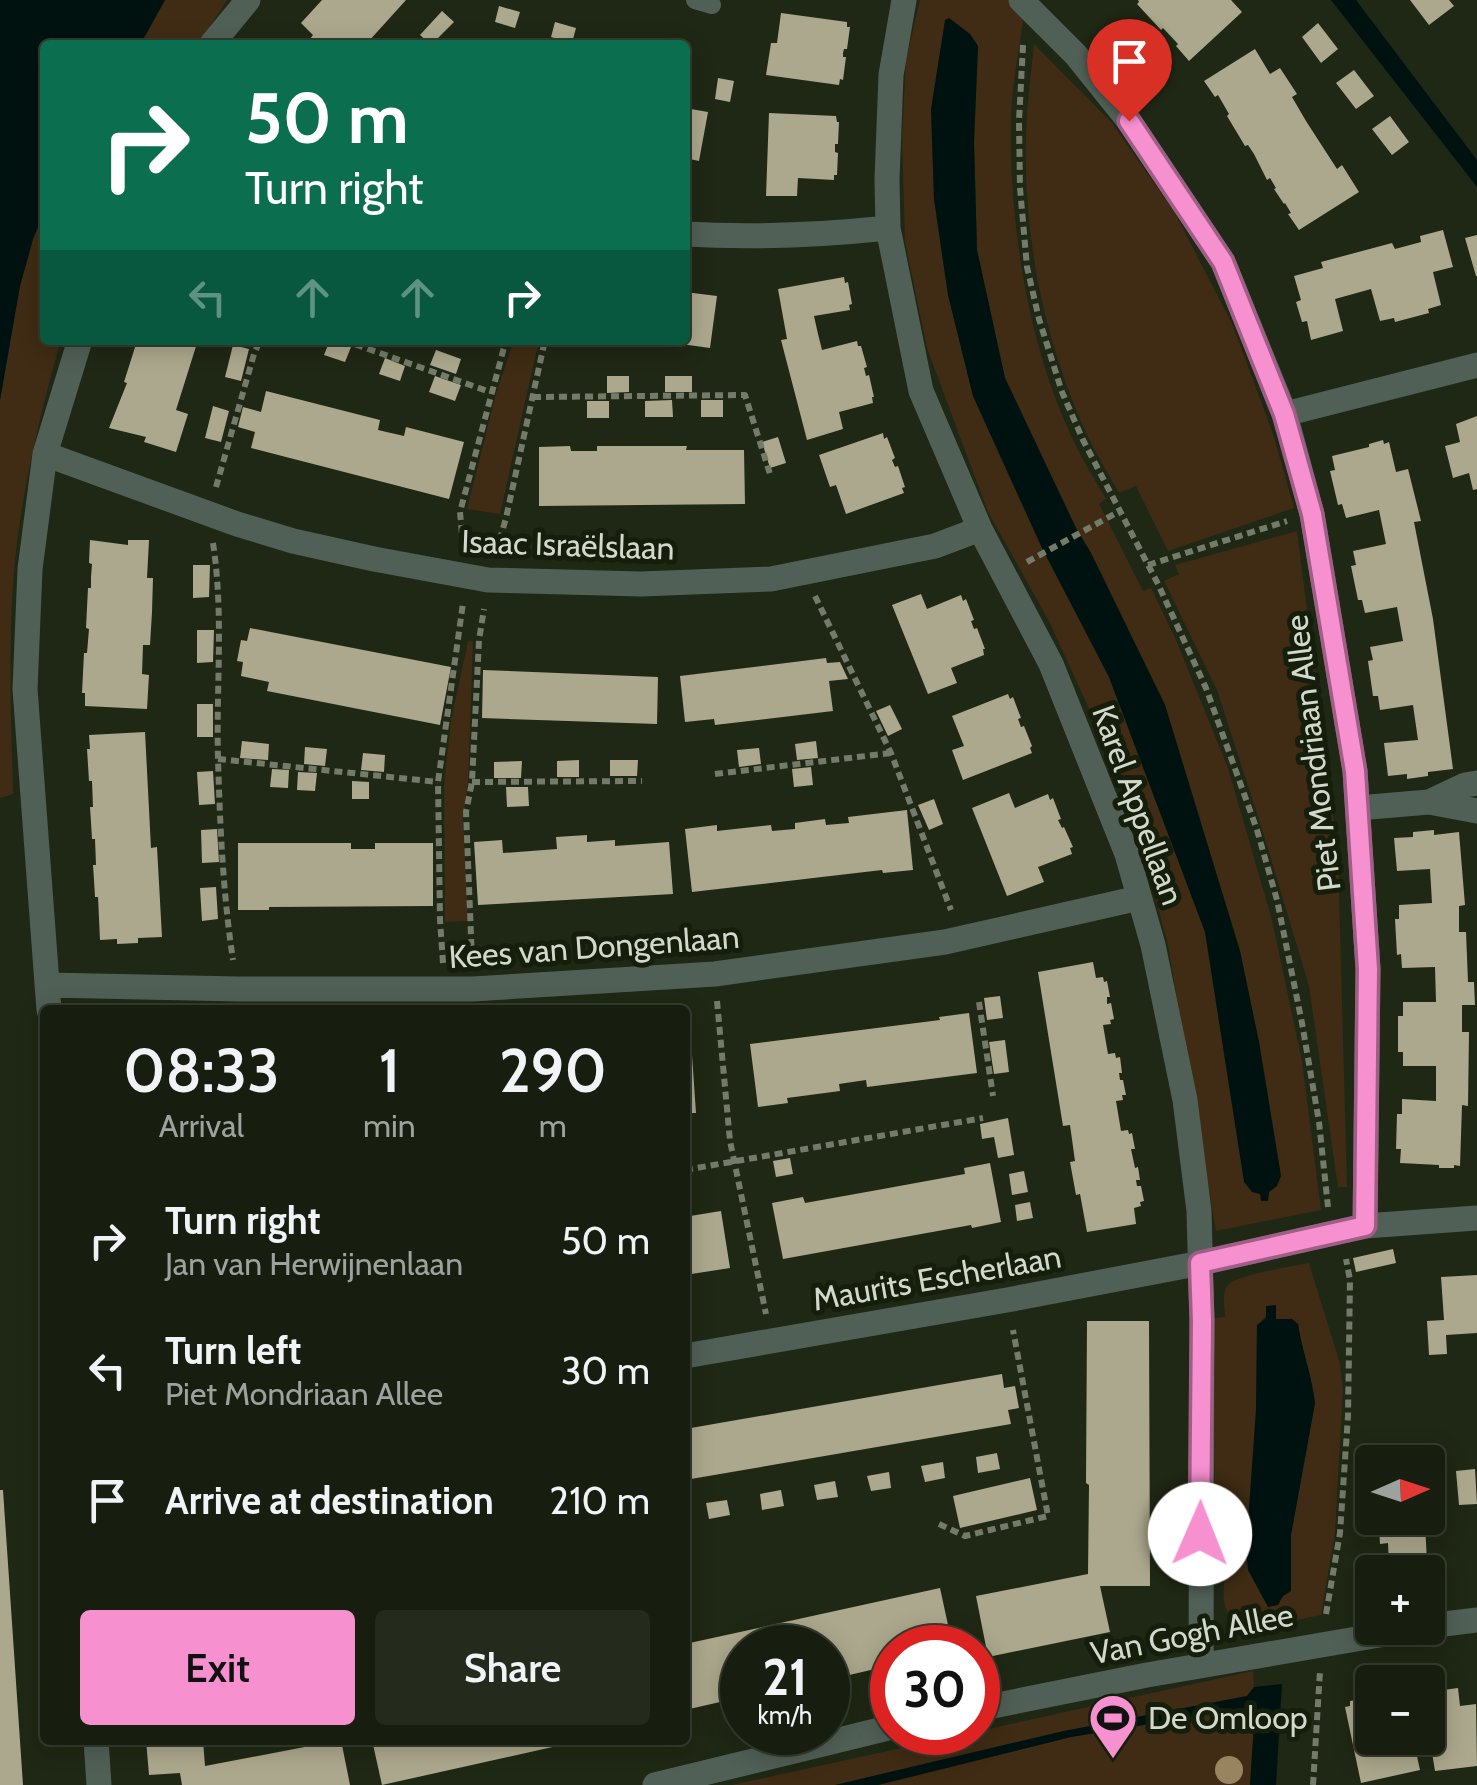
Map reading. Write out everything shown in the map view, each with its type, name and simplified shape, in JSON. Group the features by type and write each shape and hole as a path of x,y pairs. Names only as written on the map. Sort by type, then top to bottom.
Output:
{"street":[{"path":"217,40 248,0"},
{"name":"Karel Appellaan","path":"904,0 892,75 888,228 921,391 980,529 1051,664 1127,854 1153,945 1186,1100 1199,1211 1201,1665"},
{"name":"Piet Mondriaan Allee","path":"1023,2 1076,55 1129,121 1223,262 1284,414 1312,514 1355,771 1368,969 1346,1229"},
{"path":"690,234 888,228"},
{"path":"48,997 26,689 30,569 46,454 79,345"},
{"path":"1284,414 1477,365"},
{"name":"Isaac Israëlslaan","path":"46,454 293,541 477,578 642,584 771,579 935,546 980,529"},
{"path":"1428,802 1477,783"},
{"path":"1358,808 1428,802 1477,811"},
{"name":"Kees van Dongenlaan","path":"48,997 238,989 444,990 715,974 960,938 1139,898"},
{"name":"Maurits Escherlaan","path":"690,1355 1200,1263 1346,1229 1477,1218"},
{"name":"Van Gogh Allee","path":"1445,1624 1477,1620"},
{"name":"Van Gogh Allee","path":"1000,1706 1355,1638"},
{"path":"655,1785 870,1733"},
{"path":"96,1745 99,1785"}],"path":[{"path":"1023,2 1020,188 1027,267 1044,337 1083,440 1206,688 1262,848 1302,1023 1319,1122 1346,1229 1350,1280 1348,1416 1340,1533 1322,1643 1313,1785"},
{"path":"238,989 228,923 218,759 219,582 209,513 258,345"},
{"path":"357,345 490,392"},
{"path":"473,989 466,812 472,782 480,640 477,578 460,512 504,345"},
{"path":"444,990 438,782 477,578 506,518 544,345"},
{"path":"533,396 744,396 770,474"},
{"path":"1032,560 1120,511"},
{"path":"1148,565 1312,514"},
{"path":"804,572 891,754 960,938"},
{"path":"716,774 891,754"},
{"path":"218,759 438,782"},
{"path":"472,782 642,781"},
{"path":"715,974 730,1141 771,1340"},
{"path":"980,1002 993,1096"},
{"path":"690,1169 982,1118"},
{"path":"939,1524 965,1536 1048,1516 1007,1300"}],"shaded area":[{"path":"0,0 165,0 143,40 40,40 40,222 20,286 0,400"},
{"path":"165,0 227,0 201,40 143,40"},
{"path":"920,0 1010,0 1024,12 1012,105 1011,159 1018,243 1034,328 1059,408 1106,499 1099,504 1143,591 1151,588 1228,768 1272,920 1302,1061 1321,1210 1216,1231 1168,945 1118,772 1049,621 988,512 927,348 905,242 902,137 906,60","holes":["978,46 974,142 977,250 1005,378 1165,705 1240,951 1281,1176 1268,1200 1260,1194 1224,1047 1205,932 1109,677 1042,548 973,396 948,295 934,199 931,109"]},
{"path":"1331,0 1356,0 1477,160 1477,187"},
{"path":"949,18 970,34 978,46 974,142 977,250 1005,378 1165,705 1240,951 1259,1042 1281,1176 1269,1192 1268,1201 1261,1201 1260,1194 1252,1192 1244,1182 1205,932 1109,677 1042,548 973,396 948,295 934,199 931,109 945,20"},
{"path":"1034,44 1112,123 1175,213 1233,326 1274,437 1294,508 1168,551 1136,486 1119,493 1100,460 1057,356 1032,247 1026,135"},
{"path":"40,222 40,345 60,345 35,440 17,542 11,636 13,794 0,798 0,400 20,286"},
{"path":"512,345 538,345 500,514 467,509"},
{"path":"1297,531 1338,856 1347,1187 1338,1187 1309,986 1263,832 1217,690 1164,581 1179,574 1175,565"},
{"path":"468,641 473,642 468,784 463,818 468,921 445,922 444,785 451,721"},
{"path":"1309,1263 1340,1364 1343,1389 1335,1533 1321,1615 1246,1624 1226,1608 1224,1580 1214,1580 1215,1318 1225,1317 1225,1292 1233,1281","holes":["1275,1305 1276,1319 1292,1319 1298,1324 1315,1403 1291,1535 1291,1591 1283,1596 1256,1409 1257,1326"]},
{"path":"1276,1305 1276,1319 1292,1319 1298,1324 1315,1403 1291,1535 1291,1591 1278,1605 1268,1607 1248,1570 1246,1550 1256,1409 1257,1325 1266,1318 1266,1306"},
{"path":"1253,1671 1254,1687 1247,1696 1000,1746 1000,1726"},
{"path":"1282,1684 1276,1785 1250,1785 1255,1709 1246,1708 1071,1737 1000,1755 1000,1746 1247,1696 1254,1687"},
{"name":"De Omloop","path":"1255,1708 1250,1785 878,1785 1000,1755 1071,1737"},
{"path":"870,1755 962,1755 835,1785 732,1785"},
{"path":"962,1755 999,1755 878,1785 835,1785"}],"building":[{"path":"322,0 406,0 370,40 311,40 313,35 301,23"},
{"path":"1138,0 1231,0 1242,12 1189,61 1178,44 1137,4"},
{"path":"1410,0 1449,0 1454,6 1429,25"},
{"path":"499,6 520,12 515,28 495,22"},
{"path":"442,11 454,22 436,40 426,40 420,35"},
{"path":"781,13 847,22 850,27 839,85 766,75 771,43 777,43"},
{"path":"555,22 576,28 573,40 551,37"},
{"path":"1318,23 1338,49 1321,63 1302,37"},
{"path":"1255,49 1270,74 1280,68 1297,94 1292,97 1306,121 1337,169 1342,165 1359,192 1299,230 1270,178 1267,180 1227,116 1218,95 1215,97 1204,81"},
{"path":"1354,70 1374,96 1356,109 1336,83"},
{"path":"718,78 734,81 730,102 715,99"},
{"path":"690,109 708,112 699,161 690,159"},
{"path":"769,113 836,116 839,122 834,180 798,178 797,196 766,196"},
{"path":"1390,116 1409,142 1392,155 1372,129"},
{"path":"1443,230 1453,267 1433,272 1441,305 1428,309 1429,313 1395,322 1394,318 1380,321 1371,289 1335,299 1343,331 1311,340 1307,321 1302,322 1296,302 1301,300 1294,276 1323,268 1321,262 1392,243 1395,249 1421,242 1420,236"},
{"path":"1477,235 1477,276 1476,276 1465,238"},
{"path":"844,277 852,304 850,310 814,316 818,334 822,350 857,341 861,346 873,403 839,412 843,429 807,440 781,340 787,339 778,289"},
{"path":"690,293 717,296 710,348 688,345"},
{"path":"136,345 196,345 176,410 188,414 176,452 144,442 146,437 109,428 127,383 124,382"},
{"path":"233,345 249,349 241,381 225,377"},
{"path":"328,345 351,347 345,362 324,355"},
{"path":"436,350 461,359 456,374 430,365"},
{"path":"385,358 405,366 400,381 379,374"},
{"path":"435,376 461,385 455,401 429,392"},
{"path":"607,376 629,376 629,392 607,393"},
{"path":"665,376 692,376 692,392 665,392"},
{"path":"266,391 380,420 378,430 404,436 406,427 464,442 449,499 251,448 255,432 238,427 243,407 261,412"},
{"path":"672,400 673,417 645,417 645,401"},
{"path":"701,400 723,400 723,417 701,417"},
{"path":"587,401 609,401 609,418 587,418"},
{"path":"213,406 229,411 221,442 205,438"},
{"path":"1477,416 1477,489 1473,490 1469,473 1453,478 1445,446 1460,442 1456,424"},
{"path":"883,433 895,467 898,466 904,493 846,514 836,485 830,487 819,455"},
{"path":"778,437 786,463 770,468 762,442"},
{"path":"1383,440 1384,444 1389,442 1396,472 1408,469 1421,521 1414,522 1433,619 1453,769 1407,779 1407,774 1388,776 1384,743 1418,740 1413,705 1380,710 1378,696 1373,696 1368,661 1373,660 1370,647 1403,641 1397,607 1365,613 1351,566 1356,565 1353,551 1386,544 1379,510 1346,518 1342,504 1338,505 1330,471 1335,470 1332,456"},
{"path":"570,446 571,451 597,451 597,446 744,450 745,504 539,506 539,447"},
{"path":"90,540 128,545 128,540 149,540 147,578 153,578 152,612 150,645 143,645 142,674 149,675 147,709 85,706 82,693 89,629 86,628 91,588"},
{"path":"193,565 210,565 209,597 193,598"},
{"path":"921,594 927,609 961,595 963,601 966,599 974,629 977,628 985,649 984,655 951,668 957,683 928,694 892,605"},
{"path":"250,628 451,667 440,725 267,691 269,682 241,676 243,662 237,661 241,640 247,641"},
{"path":"197,630 214,630 213,662 197,663"},
{"path":"826,658 827,663 840,662 848,679 829,681 833,711 715,725 714,719 685,722 680,676"},
{"path":"483,670 658,677 657,724 482,718"},
{"path":"1008,694 1010,699 1013,697 1032,753 963,780 952,750 964,746 952,716"},
{"path":"197,704 213,704 213,737 197,737"},
{"path":"890,705 902,729 888,736 876,711"},
{"path":"145,732 151,848 157,847 162,937 117,944 117,939 100,940 87,749 89,735"},
{"path":"242,741 269,744 268,760 240,758"},
{"path":"816,741 818,758 797,760 795,744"},
{"path":"305,747 327,749 325,766 304,764"},
{"path":"759,748 761,764 739,767 737,750"},
{"path":"363,753 385,755 384,772 361,770"},
{"path":"579,760 579,777 557,777 557,761"},
{"path":"610,760 638,760 637,776 610,776"},
{"path":"522,761 521,778 494,778 494,762"},
{"path":"811,767 813,785 794,787 792,769"},
{"path":"272,769 289,770 288,788 270,787"},
{"path":"213,771 215,804 199,805 197,772"},
{"path":"298,772 317,773 315,791 297,790"},
{"path":"352,781 369,782 369,799 352,799"},
{"path":"506,787 528,787 529,806 507,807"},
{"path":"1009,793 1015,808 1048,794 1050,800 1053,798 1061,819 1058,820 1073,847 1072,854 1038,867 1044,882 1007,896 972,808"},
{"path":"934,799 943,824 929,830 918,805"},
{"path":"907,810 913,870 882,870 692,892 685,829 717,825 717,831 771,825 772,831 795,829 795,823 825,819 826,825 849,823 848,817"},
{"path":"217,829 219,862 202,863 201,830"},
{"path":"1434,830 1434,835 1459,832 1465,905 1459,906 1459,932 1466,932 1468,982 1474,982 1475,1005 1462,1005 1462,1032 1469,1032 1468,1106 1462,1105 1460,1166 1454,1168 1400,1163 1401,1149 1396,1149 1397,1114 1402,1114 1402,1099 1436,1101 1436,1066 1403,1066 1403,1052 1398,1052 1398,1016 1403,1016 1403,1002 1436,1002 1435,967 1402,968 1401,954 1397,955 1395,919 1399,919 1399,905 1432,903 1430,869 1397,871 1394,838"},
{"path":"587,835 587,842 615,840 615,846 669,842 673,894 478,905 474,842 502,840 503,853 557,849 556,837"},
{"path":"238,843 351,843 351,849 375,849 375,843 433,843 433,906 238,910"},
{"path":"216,887 218,919 202,921 200,888"},
{"path":"1093,962 1096,978 1107,981 1107,1004 1111,1003 1114,1019 1103,1025 1108,1054 1120,1057 1120,1080 1126,1095 1116,1101 1121,1131 1132,1133 1135,1149 1131,1149 1140,1180 1136,1180 1137,1186 1141,1186 1144,1201 1134,1208 1136,1224 1087,1232 1080,1194 1076,1195 1070,1162 1075,1161 1070,1125 1063,1126 1038,972"},
{"path":"1000,996 1003,1018 987,1020 984,998"},
{"path":"969,1013 977,1073 867,1087 866,1080 839,1084 840,1091 787,1098 788,1103 758,1107 750,1044"},
{"path":"1005,1040 1009,1072 994,1074 989,1042"},
{"path":"692,1055 696,1113 690,1113"},
{"path":"1008,1118 1014,1155 998,1158 994,1137 982,1139 980,1124"},
{"path":"790,1158 793,1174 776,1177 773,1161"},
{"path":"990,1163 1001,1222 783,1259 772,1203 803,1197 805,1203 965,1174 964,1168"},
{"path":"1024,1171 1028,1192 1012,1195 1009,1174"},
{"path":"1030,1202 1033,1218 1017,1221 1015,1205"},
{"path":"721,1211 730,1268 690,1274 690,1216"},
{"path":"1393,1249 1396,1263 1356,1272 1353,1258"},
{"path":"1477,1275 1477,1333 1446,1335 1447,1354 1429,1355 1427,1321 1444,1320 1441,1277"},
{"path":"1087,1321 1149,1321 1150,1586 1100,1586 1110,1632 1000,1655 1000,1625 982,1625 976,1596 1088,1574"},
{"path":"1002,1374 1004,1388 1015,1386 1019,1408 1008,1410 1011,1424 690,1479 690,1428"},
{"path":"997,1453 1000,1469 978,1473 976,1457"},
{"path":"943,1462 945,1478 925,1482 921,1466"},
{"path":"1475,1469 1477,1504 1459,1505 1456,1471"},
{"path":"889,1472 891,1488 871,1491 867,1476"},
{"path":"1030,1478 1037,1510 960,1528 953,1496"},
{"path":"835,1481 838,1497 817,1500 814,1485"},
{"path":"3,1490 23,1785 0,1785"},
{"path":"781,1490 784,1506 762,1510 760,1494"},
{"path":"727,1500 730,1515 709,1519 706,1503"},
{"path":"1380,1535 1426,1535 1427,1555 1389,1555 1388,1543 1380,1544"},
{"path":"940,1588 948,1625 870,1625 870,1670 850,1675 850,1625 772,1625"},
{"path":"720,1636 720,1702 690,1709 690,1643"},
{"path":"1458,1688 1460,1706 1476,1704 1477,1766 1435,1771 1432,1755 1445,1755 1445,1690"},
{"path":"1355,1700 1355,1754 1345,1707 1350,1706 1350,1701"},
{"path":"146,1745 203,1745 205,1766 315,1745 342,1745 350,1785 182,1785 180,1773 149,1775"},
{"path":"373,1745 562,1745 382,1785"},
{"path":"1355,1755 1417,1755 1420,1770 1361,1783"}],"place":[{"name":"De Omloop","path":"1113,1760"}],"route":[{"path":"1129,121 1223,262 1284,414 1312,514 1355,771 1368,969 1365,1226 1200,1263 1200,1534"}]}
